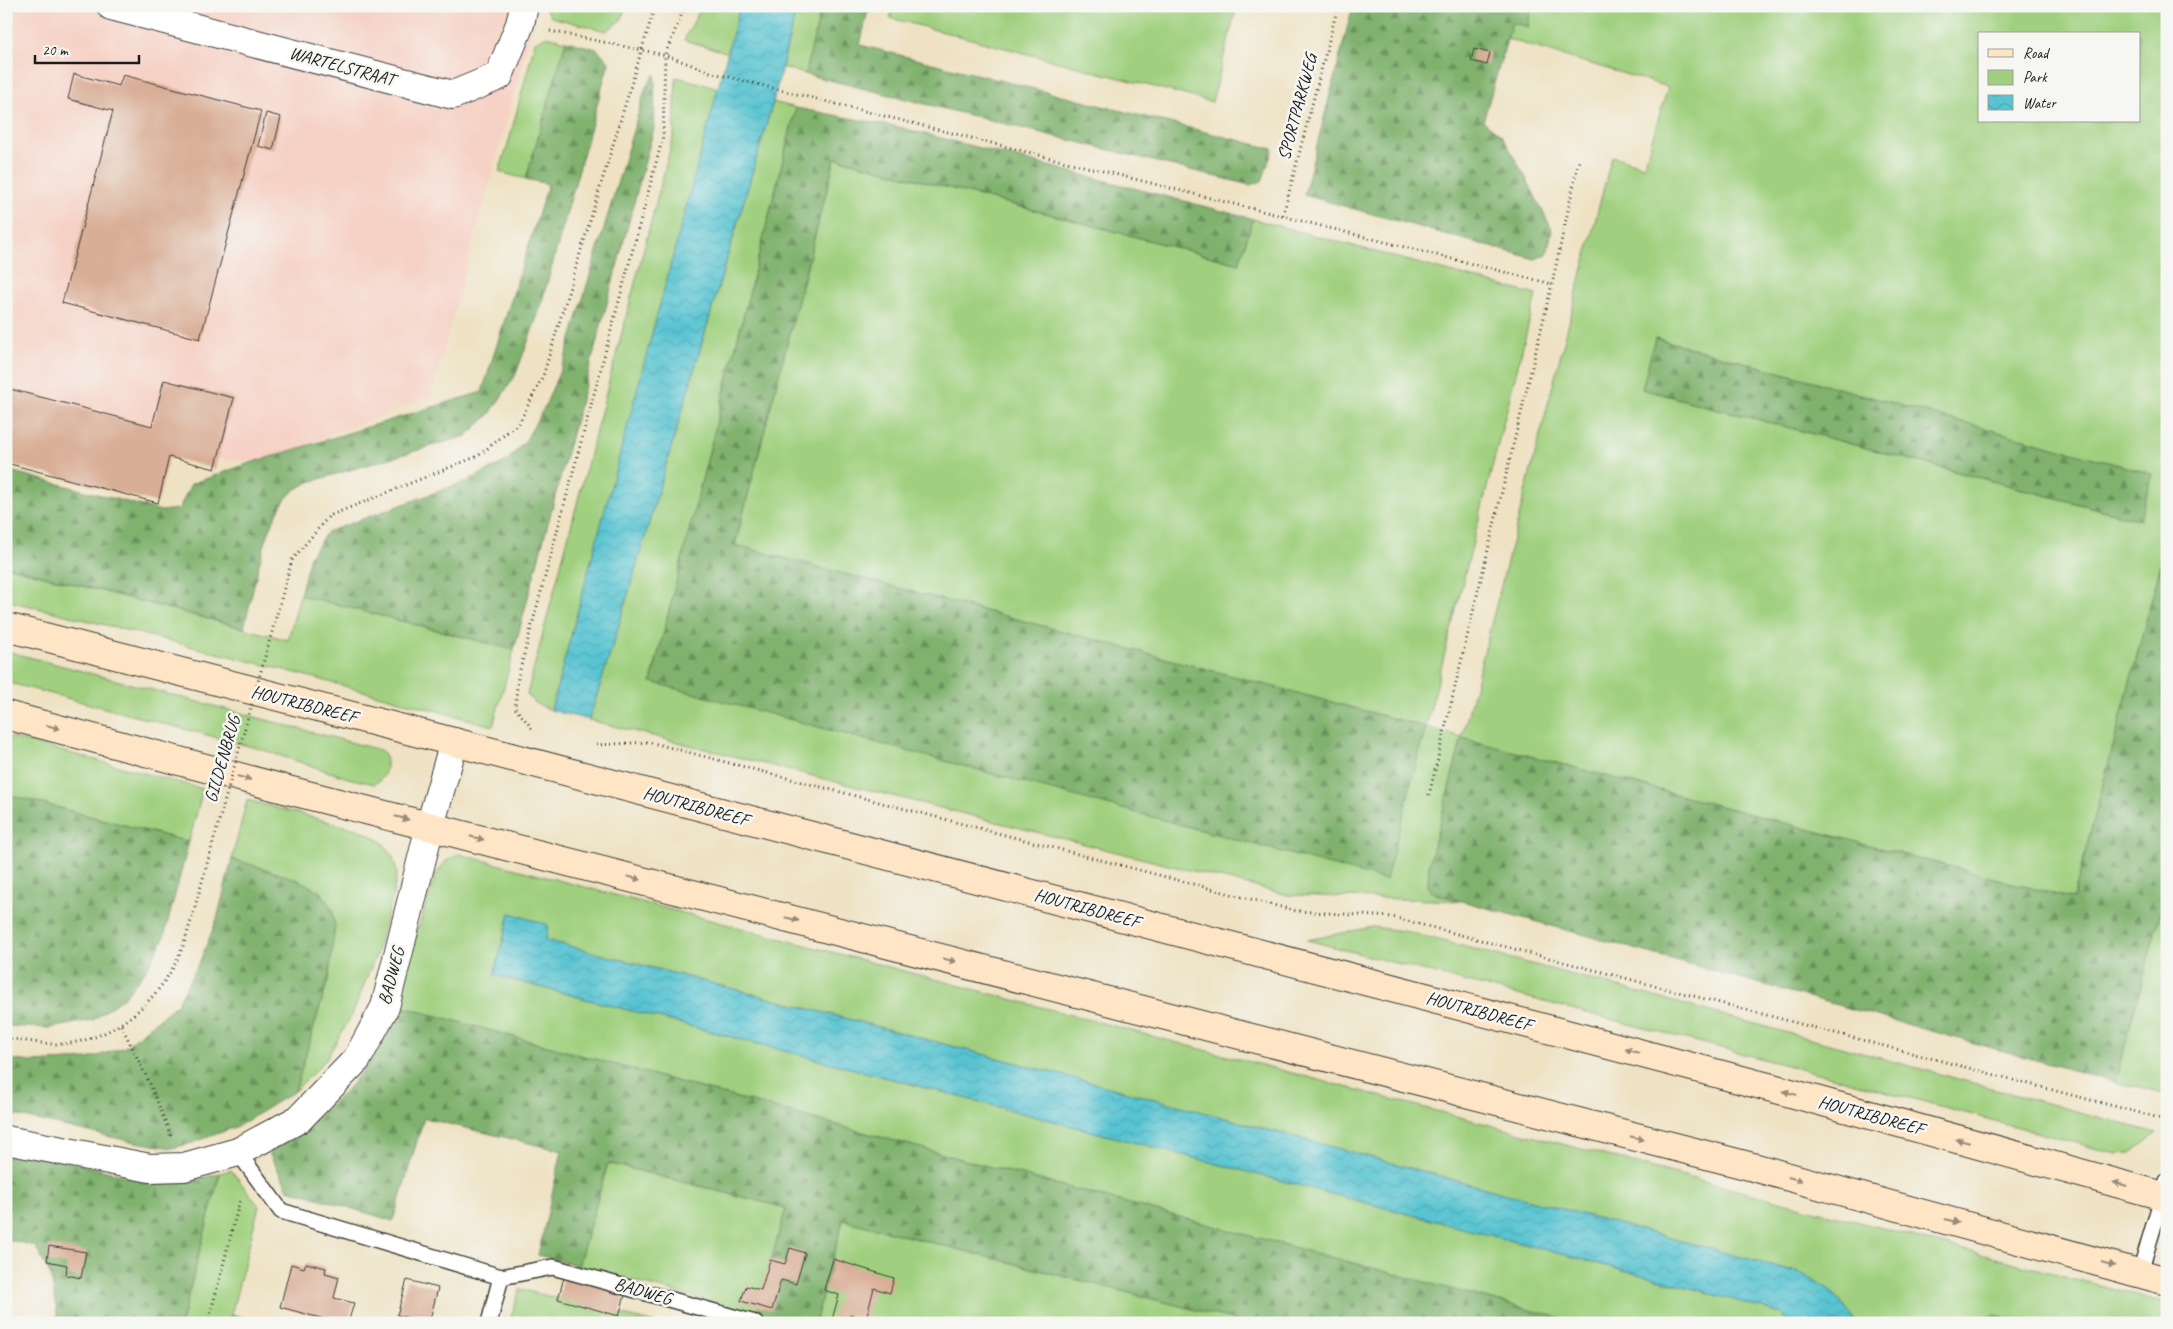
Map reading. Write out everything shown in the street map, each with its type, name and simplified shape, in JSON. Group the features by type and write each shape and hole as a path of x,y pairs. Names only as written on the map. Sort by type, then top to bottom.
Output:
{"main road":[{"name":"HOUTRIBDREEF","path":"6,627 454,742 2165,1191"},
{"path":"6,715 1752,1167 2167,1280"}],"street":[{"name":"WARTELSTRAAT","path":"111,6 454,96 499,76 522,15"},
{"name":"BADWEG","path":"6,1140 150,1168 184,1167 243,1159 299,1119 357,1059 385,1007 430,826 454,742"}],"lane":[{"name":"BADWEG","path":"243,1159 281,1211 501,1278 554,1266 755,1323"},
{"path":"2140,1272 2165,1191"},
{"path":"489,1323 501,1278"}],"path":[{"path":"641,51 655,6"},
{"path":"541,731 532,729 515,708 518,677 663,138 664,55 685,6"},
{"name":"SPORTPARKWEG","path":"1283,215 1338,6"},
{"path":"522,15 641,51 664,55 713,73 1552,284"},
{"name":"GILDENBRUG","path":"6,1038 53,1044 88,1040 121,1025 158,992 181,952 195,907 292,560 329,516 478,456 520,424 543,376 641,51"},
{"path":"1429,795 1552,284 1579,160"},
{"path":"592,745 649,742 1296,911 1392,918 2167,1120"},
{"path":"121,1025 150,1084 184,1167"},
{"path":"208,1323 243,1159"}],"shaded area":[{"path":"6,6 538,6 431,396 261,462 6,444"}],"green space":[{"path":"544,6 625,6 622,19 606,31 551,17"},
{"path":"702,6 740,6 729,53 684,40"},
{"path":"797,6 822,6 805,74 782,67"},
{"path":"822,6 869,6 860,45 1273,149 1262,181 1250,185 805,74"},
{"path":"893,6 1237,6 1212,102 890,18"},
{"path":"1353,6 1531,6 1528,27 1512,23 1483,121 1502,136 1525,176 1552,230 1547,254 1535,259 1304,195"},
{"path":"1531,6 2167,6 2167,541 2073,899 1462,738 1429,865 1428,886 1433,893 1460,901 1288,895 589,720 615,638 773,102 796,108 651,682 1426,727 1462,737 1612,156 1644,166 1668,87 1507,39 1512,22 1528,27","holes":["1656,338 2151,474 2140,520 1642,389"]},
{"path":"547,36 566,41 526,179 499,172 535,42"},
{"path":"566,41 597,49 609,62 539,312 515,376 489,415 466,436 309,482 292,492 281,506 267,538 244,628 6,566 6,470 161,511 179,509 191,484 247,464 482,392 548,184 526,179"},
{"path":"655,74 654,128 514,650 300,595 310,556 327,532 467,481 507,461 526,440 545,406 565,359 646,87"},
{"path":"676,77 720,88 551,710 535,703 527,694 674,134"},
{"path":"796,108 898,127 1253,219 1239,264 835,158 735,545 1426,727 1386,880 651,682"},
{"path":"835,158 1239,264 1253,219 1536,295 1426,727 735,545"},
{"path":"1655,338 2152,474 2140,520 1642,389"},
{"path":"2167,541 2167,888 2115,1082 1433,893 1428,886 1429,865 1462,738 2073,899"},
{"path":"6,566 288,640 300,595 514,650 493,726 281,669 6,600"},
{"path":"6,651 380,750 385,754 385,772 374,784 348,778 260,749 6,682"},
{"path":"6,736 203,789 189,842 6,794"},
{"path":"6,794 189,842 163,940 146,970 124,997 93,1020 50,1028 6,1026"},
{"path":"247,800 360,830 381,841 392,854 397,873 393,895 376,955 352,1015 325,1061 295,1091 329,976 321,892 296,879 232,859"},
{"path":"459,854 2167,1303 2167,1323 2023,1323 1995,1315 1975,1323 1856,1323 1844,1305 1832,1293 1800,1273 1154,1099 546,940 547,925 510,913 494,975 1688,1287 1780,1313 1789,1323 1559,1323 1560,1318 972,1162 393,1004 436,874 446,861"},
{"path":"232,859 296,879 321,892 332,909 335,926 329,976 295,1091 238,1126 192,1143 172,1148 129,1141 6,1113 6,1059 32,1062 88,1059 125,1047 177,1004 200,961 217,919"},
{"path":"2167,888 2167,1095 2115,1082"},
{"path":"1372,927 1404,931 1593,980 2157,1133 2131,1153 2117,1154 1851,1082 1307,940"},
{"path":"393,1004 972,1162 1560,1318 1559,1323 1235,1323 1235,1320 843,1220 815,1323 788,1323 756,1314 786,1208 608,1163 578,1266 538,1255 562,1151 424,1118 393,1221 288,1189 269,1153 273,1143 323,1112 350,1087 372,1056 382,1037"},
{"path":"6,1145 162,1184 195,1180 220,1173 181,1323 57,1323 58,1318 51,1276 35,1246 6,1239"},
{"path":"608,1163 786,1208 756,1314 578,1266"},
{"path":"231,1170 259,1206 229,1323 181,1323 220,1173"},
{"path":"843,1220 1236,1320 1235,1323 815,1323"},
{"path":"520,1289 656,1323 509,1323"},
{"path":"231,1314 263,1323 229,1323"},
{"path":"1995,1315 2023,1323 1975,1323"}],"water":[{"path":"740,6 797,6 773,102 615,638 589,720 551,710"},
{"path":"510,913 548,925 546,940 1154,1099 1800,1273 1832,1293 1844,1305 1856,1323 1789,1323 1780,1313 1688,1287 494,975"}],"building":[{"path":"1474,49 1490,53 1487,65 1471,61"},
{"path":"74,74 119,86 123,75 261,111 200,339 62,303 113,111 68,99"},
{"path":"266,113 281,117 273,150 258,146"},
{"path":"164,380 234,398 215,469 169,457 158,503 6,463 6,388 152,426"},
{"path":"49,1246 86,1252 81,1278 66,1275 67,1265 47,1261"},
{"path":"790,1248 805,1253 796,1284 781,1280 772,1310 741,1301 746,1286 761,1290 770,1260 785,1264"},
{"path":"833,1259 894,1278 890,1293 874,1288 866,1319 850,1314 848,1323 831,1323 839,1295 824,1290"},
{"path":"306,1263 326,1268 325,1273 339,1277 334,1298 354,1303 348,1323 339,1323 280,1307 291,1264 304,1268"},
{"path":"565,1274 626,1291 619,1316 558,1299"},
{"path":"407,1280 438,1288 429,1323 397,1315"}]}
